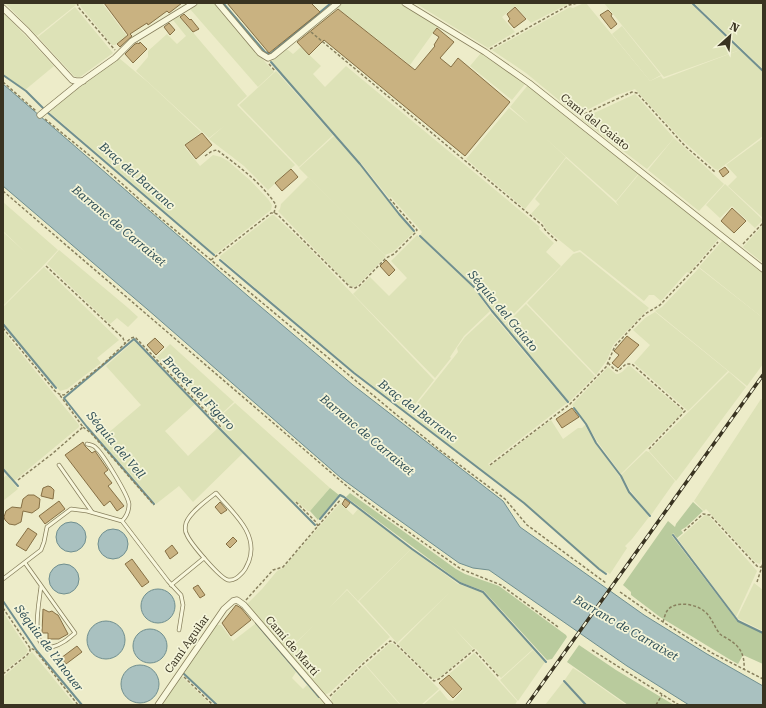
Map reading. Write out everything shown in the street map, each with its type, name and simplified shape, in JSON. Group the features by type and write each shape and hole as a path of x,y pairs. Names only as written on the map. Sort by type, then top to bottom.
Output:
{"street":[{"path":"40,115 120,54 132,41 194,3"},
{"path":"218,3 260,53 268,58 273,56 338,3"},
{"name":"Camí del Gaiato","path":"405,3 485,52 529,83 739,248 763,269"},
{"path":"3,8 27,31 75,83 74,88"},
{"path":"72,80 83,81"},
{"name":"Camí Aguilar","path":"158,705 224,609 233,601 240,602"},
{"name":"Camí de Martí","path":"240,602 330,705"}],"lane":[{"path":"87,444 95,446 101,453 129,503 128,515 122,521"},
{"path":"59,465 92,512"},
{"path":"216,493 244,526 250,539 251,553 245,570 236,579 229,580 223,578 204,558 186,535 185,529 189,518 206,500 216,493"},
{"path":"3,579 41,550 47,527 71,509 92,512 122,521 181,595 183,605 179,630"},
{"path":"172,585 204,558"},
{"path":"25,563 75,633 60,645 49,648 43,646 38,640 37,624 41,586"}],"path":[{"path":"77,3 78,8 111,46 120,54"},
{"path":"485,52 569,5 578,3"},
{"path":"307,28 542,225 558,242"},
{"path":"3,82 40,115 100,164 157,215 416,431 505,499 527,525 606,583"},
{"path":"576,120 580,116 632,92 637,93 685,146 715,172"},
{"path":"205,156 212,151 217,150 231,160 272,198 276,205 274,213"},
{"path":"3,191 349,488 461,569 500,585 558,627"},
{"path":"211,260 271,213 274,213 277,214 307,243 350,287 355,288 359,286 386,258 394,254 416,233 417,230 390,199"},
{"path":"739,248 763,223"},
{"path":"490,465 570,404 598,376 608,362 615,346 638,321 649,312 660,306 723,236"},
{"path":"46,266 123,338 125,344"},
{"path":"3,328 59,394 83,427 91,433 154,505"},
{"path":"59,394 64,395 101,366 131,338 135,337 221,427"},
{"path":"608,362 615,370 618,371 626,364 632,364 685,411 684,414 648,450"},
{"path":"18,480 52,454 83,427"},
{"path":"240,602 273,570 283,567 341,499"},
{"path":"296,502 318,526"},
{"path":"684,531 703,514 710,515 755,564 762,567"},
{"path":"757,582 763,563"},
{"path":"620,592 663,622 712,653 763,679"},
{"path":"663,622 670,607 686,604 704,610 721,635 735,644 743,654 745,659 744,669"},
{"path":"3,608 30,648 35,650 78,705"},
{"path":"326,700 364,663 390,641 394,642 434,681 439,679 474,650 499,677"},
{"path":"3,674 27,655 30,648"},
{"path":"592,650 679,705"},
{"path":"180,673 213,705"},
{"path":"656,705 662,695"}],"green space":[{"path":"5,3 75,3 76,5 37,36"},
{"path":"79,3 102,3 127,36 115,45 112,45"},
{"path":"200,3 214,3 274,72 258,87 190,9"},
{"path":"342,3 399,3 438,26 410,65 336,7"},
{"path":"415,3 570,3 531,23 515,6 502,17 515,32 488,48"},
{"path":"586,3 650,81 661,76 663,79 740,50 763,72 763,136 718,170 682,140 635,89 617,95 577,115 526,73 492,50 570,7 573,8"},
{"path":"604,3 690,3 740,50 664,77"},
{"path":"694,3 763,3 763,69 711,19"},
{"path":"75,7 113,53 80,77 74,76 38,37"},
{"path":"3,12 54,66 25,90 3,74"},
{"path":"179,16 247,96 237,105 295,165 268,190 244,166 209,139 224,126 209,138 136,71 148,57 148,51 167,34 177,44 186,36 173,20"},
{"path":"622,26 661,75 650,81 612,34"},
{"path":"301,47 321,66 313,74 325,87 346,66 540,227 539,229 554,243 546,252 561,266 504,324 474,285 420,235 422,232 391,197 389,198 361,163 271,62 285,49 293,54"},
{"path":"481,53 525,84 512,100 470,66"},
{"path":"119,58 150,84 201,132 184,146 200,166 213,155 221,157 228,161 251,181 272,205 271,210 217,253 214,254 48,111"},
{"path":"276,71 333,135 299,167 239,105"},
{"path":"528,85 585,132 639,173 616,201 544,137 566,157 525,209 466,159 509,108 529,124 510,107"},
{"path":"635,94 674,138 647,169 581,119"},
{"path":"334,136 360,165 414,232 393,252 385,255 299,168"},
{"path":"674,138 724,184 699,211 648,170"},
{"path":"763,138 763,218 728,186 737,177 726,165"},
{"path":"566,158 619,206 616,202 640,173 720,237 689,273 687,272 661,301 654,295 649,295 644,301 580,250 574,252 547,230 542,222 531,214 540,204 535,199"},
{"path":"308,177 386,256 357,286 350,286 278,211 281,204"},
{"path":"725,184 763,220 755,228 732,206 720,218 706,205"},
{"path":"3,202 58,250 3,306 3,232 25,252 3,231"},
{"path":"272,215 274,215 308,247 434,380 408,413 352,370 220,258 220,256"},
{"path":"763,225 763,263 743,247"},
{"path":"417,235 473,287 490,311 464,336 450,357 451,358 435,378 353,294 370,277 389,296 407,278 391,261"},
{"path":"723,240 763,273 763,318 699,267"},
{"path":"59,250 138,317 128,327 117,318 110,324 47,264"},
{"path":"580,252 649,308 613,345 607,360 596,375 527,303 573,254"},
{"path":"44,267 119,340 97,358 101,363 67,389 60,391 3,322 3,307"},
{"path":"699,268 763,318 763,364 747,386 655,311 662,307"},
{"path":"526,304 595,376 569,402 505,325"},
{"path":"655,312 728,371 688,411 634,363 650,345 633,330 645,318"},
{"path":"491,313 567,403 488,464 490,466 551,420 563,439 578,428 582,428 585,425 628,491 649,517 625,546 627,548 610,574 596,566 525,503 409,414 458,352 457,348 465,337"},
{"path":"3,331 79,425 79,427 14,481 3,467"},
{"path":"134,341 195,404 165,431 188,456 218,428 243,453 193,502 179,486 156,504 100,440 141,405 106,366"},
{"path":"170,344 234,402 217,418 157,357"},
{"path":"629,365 683,411 621,474 572,405 608,367 618,374"},
{"path":"729,372 746,387 676,481 649,451"},
{"path":"761,399 763,400 763,556 760,564 755,562 706,509 704,511 694,501"},
{"path":"235,403 330,488 310,511 296,501 294,503 221,428 223,426 217,419"},
{"path":"646,451 649,452 675,481 651,515 630,490 621,475"},
{"path":"7,475 18,489 3,501 3,478"},
{"path":"330,488 339,495 318,520 310,511"},
{"path":"350,493 456,569 465,574 499,586 566,635 567,637 552,659 547,660 484,591 460,582 346,497"},
{"path":"693,502 703,511 681,530 683,533 677,538 673,533 672,536 737,621 763,633 763,664 743,655 738,664 729,659 660,617 631,595 631,592 623,585 668,521 675,527"},
{"path":"340,503 353,515 358,509 411,549 358,601 347,589 329,608 347,590 390,637 329,693 324,695 286,653 313,626 286,652 246,605 277,571 283,568"},
{"path":"705,515 708,515 757,571 736,617 678,539"},
{"path":"411,549 458,584 482,592 533,649 501,678 476,649 473,648 452,626 473,649 439,678 433,679 398,644 449,593 397,643 359,601"},
{"path":"754,583 763,590 763,631 737,618"},
{"path":"3,612 28,650 26,654 3,672"},
{"path":"255,624 296,672 292,678 303,689 307,685 326,705 218,705 183,672 216,625 221,625 233,641"},
{"path":"390,643 394,644 439,689 421,705 401,705 366,665"},
{"path":"579,645 616,670 674,705 628,705 567,662"},
{"path":"533,650 545,662 518,701 500,680"},
{"path":"32,652 75,705 3,705 3,677"},
{"path":"474,653 517,701 515,705 423,705 440,690 448,700 453,701 463,690 449,674"},
{"path":"365,665 400,705 333,705 331,700 332,696"},
{"path":"573,668 626,705 587,705 564,681"},
{"path":"181,676 211,705 162,705"},
{"path":"563,682 585,705 545,705"}],"water":[{"name":"Barranc de Carraixet","path":"3,84 353,385 503,501 520,527 644,615 707,654 763,686 763,705 689,705 627,666 489,570 473,568 459,563 341,478 3,186"},
{"path":"71,522 77,523 85,531 85,543 77,551 71,552 65,551 57,543 56,537 57,531 65,523"},
{"path":"113,529 119,530 127,538 127,550 119,558 113,559 107,558 99,550 98,544 99,538 107,530"},
{"path":"64,564 70,565 78,573 78,585 70,593 64,594 58,593 50,585 49,579 50,573 58,565"},
{"path":"161,589 168,591 173,596 175,606 173,616 168,621 155,623 148,621 143,616 141,603 143,596 148,591"},
{"path":"102,621 110,621 117,624 122,629 125,640 122,651 117,656 110,659 102,659 95,656 90,651 87,644 87,636 90,629 95,624"},
{"path":"147,629 153,629 157,630 164,636 167,646 166,653 160,660 153,663 147,663 143,662 136,656 133,649 133,643 134,639 140,632"},
{"path":"140,665 153,671 159,684 153,697 140,703 127,697 121,684 127,671"}],"building":[{"path":"104,3 182,3 169,13 167,11 148,25 147,23 130,34 132,36 120,47 117,44 128,35"},
{"path":"227,3 311,3 320,12 269,53"},
{"path":"515,7 526,19 514,28 508,21 510,19 507,14"},
{"path":"338,9 415,70 435,46 434,45 439,37 433,33 437,28 454,42 440,58 451,67 458,58 510,102 465,156 324,40 309,55 297,42"},
{"path":"608,10 612,14 611,16 617,24 611,29 600,15"},
{"path":"184,14 190,20 191,19 199,29 193,32 180,17"},
{"path":"169,23 175,30 170,35 164,27"},
{"path":"140,42 147,49 133,63 125,54 135,44 139,44"},
{"path":"202,133 212,145 196,159 185,145"},
{"path":"725,167 729,172 723,177 719,171"},
{"path":"291,169 298,177 282,191 275,183"},
{"path":"732,208 746,221 734,233 721,221"},
{"path":"386,260 395,270 389,276 380,266"},
{"path":"627,336 639,345 618,368 612,363 619,355 614,351"},
{"path":"155,338 164,347 156,355 147,345"},
{"path":"572,408 579,417 562,428 556,419"},
{"path":"83,442 92,453 95,451 108,470 104,473 112,483 108,486 124,506 117,511 110,501 104,506 65,455"},
{"path":"48,486 54,490 53,499 41,496 43,488"},
{"path":"28,495 34,495 40,499 39,508 32,513 23,511 21,522 15,525 9,524 4,517 6,511 12,507 21,508 23,499"},
{"path":"345,499 350,503 346,508 342,504"},
{"path":"59,501 65,509 45,524 39,516"},
{"path":"220,502 227,510 221,514 215,507"},
{"path":"28,528 37,534 26,551 16,545"},
{"path":"233,537 237,541 230,548 226,544"},
{"path":"172,545 178,553 170,559 165,551"},
{"path":"132,559 149,582 142,587 125,564"},
{"path":"198,585 205,595 200,598 193,588"},
{"path":"236,605 241,608 251,620 231,636 222,623"},
{"path":"43,609 49,612 52,611 58,615 68,634 59,639 48,639 48,633 42,633"},
{"path":"77,646 82,652 66,664 61,658"},
{"path":"449,675 462,689 453,698 439,683"}],"waterway":[{"path":"223,3 265,52 270,54 331,3"},
{"path":"692,3 763,71"},
{"name":"Séquia del Gaiato","path":"271,62 360,164 414,231"},
{"name":"Braç del Barranc","path":"3,75 26,91 43,108"},
{"name":"Braç del Barranc","path":"47,112 214,255"},
{"name":"Séquia del Gaiato","path":"420,236 474,287 492,311 568,402"},
{"name":"Braç del Barranc","path":"220,260 354,373 524,503 606,574"},
{"path":"3,324 56,388"},
{"name":"Bracet del Figaro","path":"154,504 87,427 64,398 134,339 315,525"},
{"name":"Séquia del Gaiato","path":"574,408 586,424 596,443 621,476 629,492 650,516"},
{"path":"3,469 18,486"},
{"name":"Bracet del Figaro","path":"320,519 340,495 344,497 412,549 460,583 483,592 546,662"},
{"name":"Séquia del Gaiato","path":"673,535 738,621 763,633"},
{"name":"Séquia de l'Anouer","path":"3,601 37,651 82,705"},
{"name":"Séquia del Vell","path":"256,623 319,697"},
{"path":"183,673 217,705"},
{"name":"Bracet del Figaro","path":"564,681 586,705"}],"railway":[{"path":"527,705 763,375"}]}
